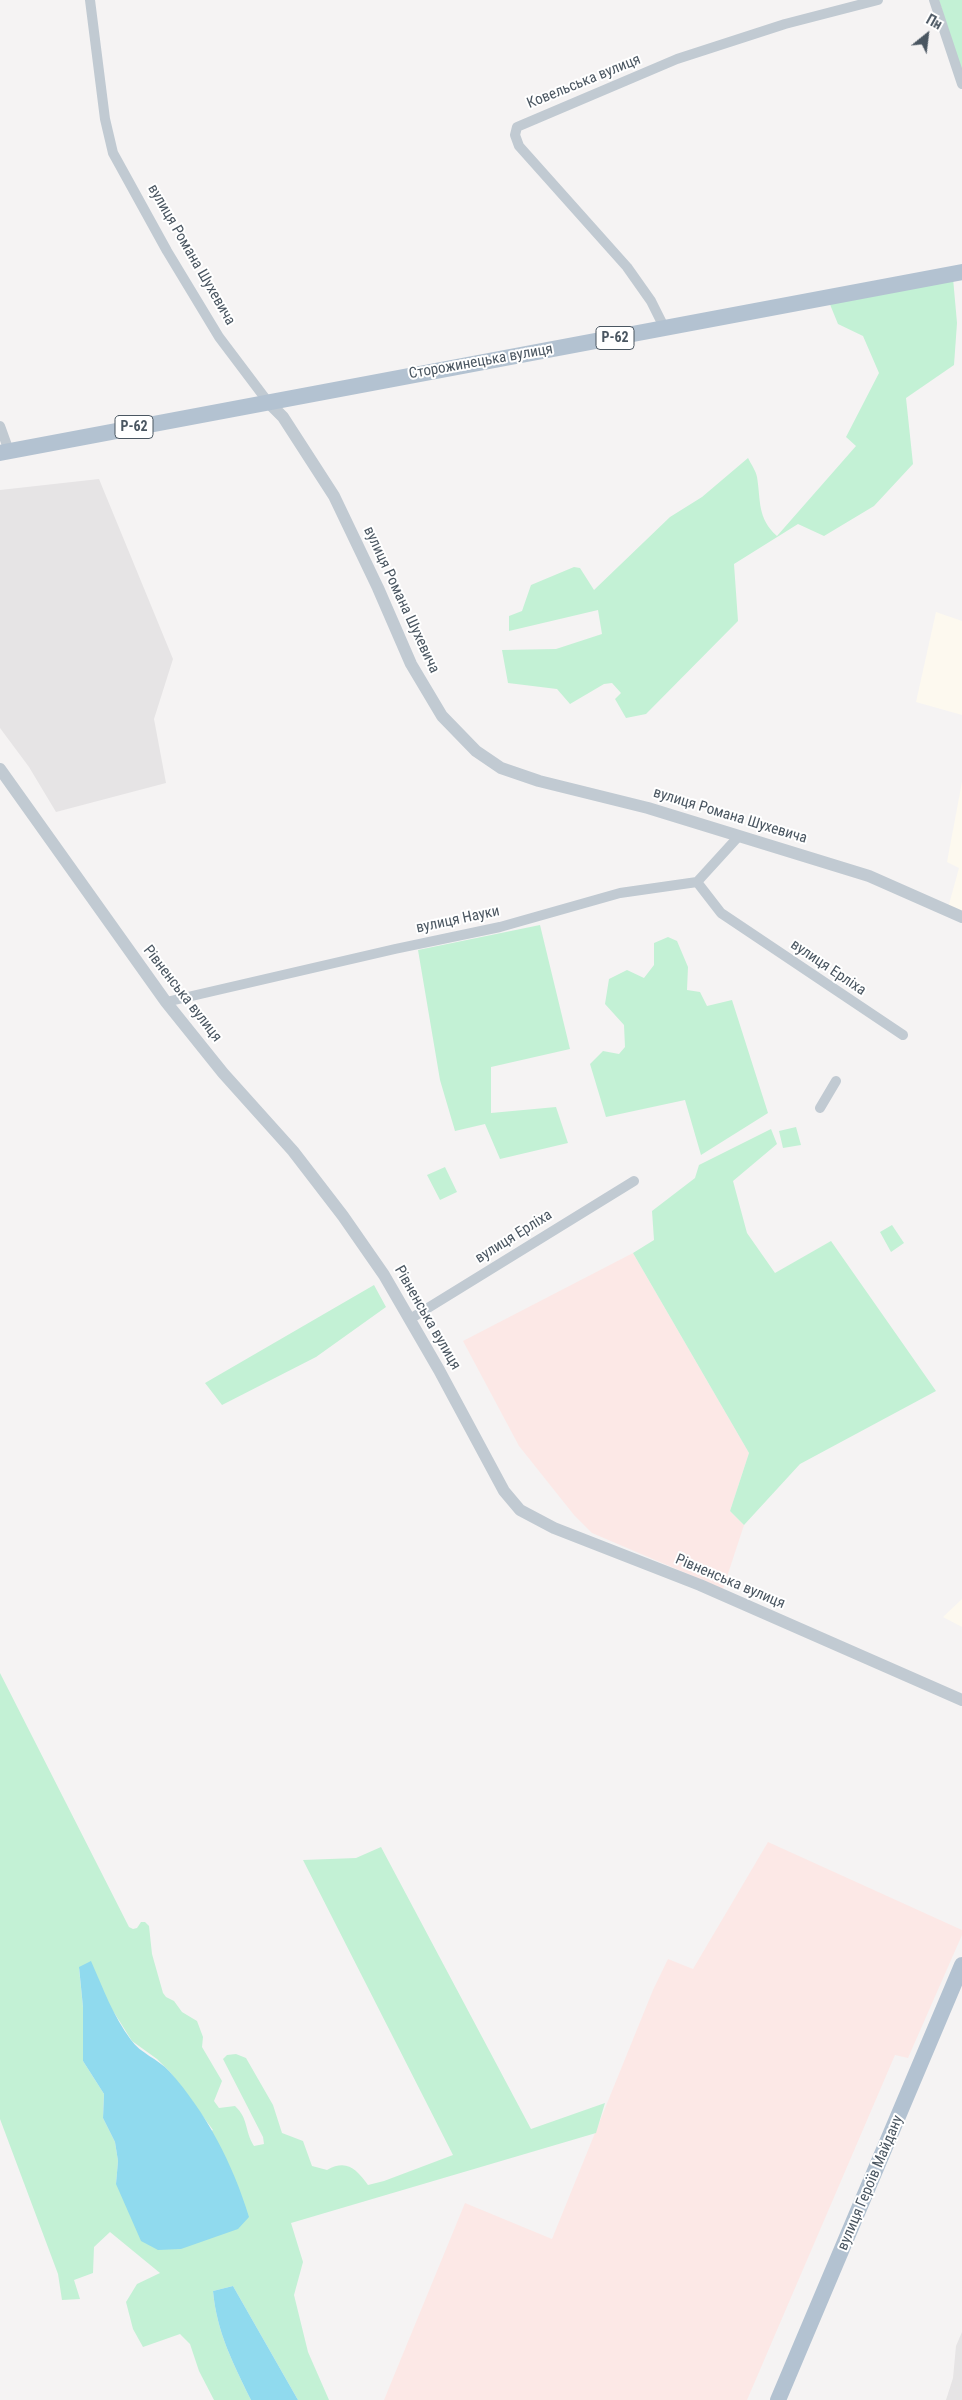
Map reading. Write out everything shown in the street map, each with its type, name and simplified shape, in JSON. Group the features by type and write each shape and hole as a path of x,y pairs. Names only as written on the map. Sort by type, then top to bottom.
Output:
{"main road":[{"name":"Сторожинецька вулиця","path":"5,452 962,272"},
{"name":"вулиця Героїв Майдану","path":"778,2400 962,1964"}],"street":[{"name":"вулиця Романа Шухевича","path":"90,0 105,119 114,153 167,252 219,337 268,402 293,431 334,496 378,588 411,664 442,716 476,751 501,768 539,781 648,808 738,837 781,847 869,876 962,917"},
{"name":"Ковельська вулиця","path":"665,329 651,301 626,267 519,146 515,135 517,127 677,59 785,24 878,0"},
{"path":"934,0 962,84"},
{"path":"0,426 5,452"},
{"name":"Рівненська вулиця","path":"0,769 166,1002 223,1073 293,1151 337,1208 384,1275 504,1490 520,1510 554,1528 700,1585 962,1700"},
{"path":"697,882 738,837"},
{"name":"вулиця Науки","path":"166,1002 395,949 500,928 620,893 697,882"},
{"name":"вулиця Ерліха","path":"697,882 721,913 902,1035"},
{"path":"820,1108 836,1082"},
{"name":"вулиця Ерліха","path":"410,1319 634,1181"}],"shaded area":[{"path":"99,479 173,659 154,719 166,783 56,812 29,767 0,728 0,490"},
{"path":"936,612 962,621 962,715 916,702"},
{"path":"962,782 962,914 948,908 959,868 947,862"},
{"path":"633,1253 749,1453 730,1511 744,1525 723,1589 592,1533 574,1515 519,1446 463,1341"},
{"path":"962,1599 962,1627 943,1617"},
{"path":"768,1842 962,1930 962,1935 908,2058 895,2055 747,2400 384,2400 465,2203 552,2239 653,1990 668,1959 693,1969"},
{"path":"962,2332 962,2400 946,2400 953,2378 956,2346"}],"green space":[{"path":"939,0 962,0 962,75"},
{"path":"953,278 957,323 954,365 906,398 913,464 874,506 824,536 798,524 734,564 738,621 646,714 626,718 615,699 621,693 612,683 604,684 570,704 557,689 508,683 502,650 556,649 602,634 598,610 509,631 509,616 522,611 531,585 574,567 580,568 594,590 670,517 702,497 748,458 755,470 763,516 766,523 777,536 856,446 846,437 879,373 863,336 838,324 829,302"},
{"path":"540,925 570,1049 491,1067 491,1113 556,1107 568,1143 500,1159 485,1124 455,1131 440,1080 418,950"},
{"path":"668,937 677,941 688,967 687,990 700,992 707,1006 732,1000 768,1113 701,1155 685,1100 606,1117 590,1064 603,1051 619,1054 625,1047 624,1025 605,1004 609,979 627,970 644,978 654,965 654,943"},
{"path":"796,1127 801,1145 783,1148 779,1131"},
{"path":"771,1129 777,1144 733,1181 747,1233 775,1273 831,1241 936,1391 800,1464 744,1525 730,1511 749,1453 633,1253 654,1240 652,1211 695,1178 699,1165"},
{"path":"445,1167 457,1192 440,1200 427,1175"},
{"path":"892,1225 904,1243 891,1252 880,1232"},
{"path":"374,1285 386,1307 316,1357 222,1405 205,1383"},
{"path":"0,1673 129,1927 137,1928 141,1922 145,1922 149,1926 152,1954 163,1993 174,2001 182,2012 197,2021 203,2037 202,2047 222,2081 214,2101 219,2108 235,2106 245,2120 254,2146 264,2144 263,2137 223,2059 227,2055 236,2054 246,2058 273,2105 282,2133 303,2141 312,2166 327,2170 340,2165 351,2167 368,2185 384,2181 453,2155 303,1860 356,1858 381,1847 531,2129 605,2103 596,2133 291,2223 303,2262 294,2295 308,2352 329,2400 298,2400 233,2286 213,2291 215,2306 222,2334 251,2400 214,2400 199,2371 190,2344 180,2334 143,2347 133,2329 126,2302 137,2284 160,2273 110,2232 94,2247 93,2273 74,2280 80,2299 62,2300 58,2274 0,2119","holes":["79,1968 115,2014 132,2041 157,2059 170,2072 213,2130 116,2184 118,2161 115,2142 103,2118 104,2094 83,2061 83,2007"]}],"water":[{"path":"91,1961 114,2012 131,2040 139,2049 169,2071 195,2104 217,2140 235,2178 249,2217 238,2229 181,2249 158,2250 141,2241 116,2184 118,2161 115,2142 103,2118 104,2094 83,2061 83,2007 79,1967"},
{"path":"233,2286 298,2400 251,2400 222,2334 215,2306 213,2291"}]}
